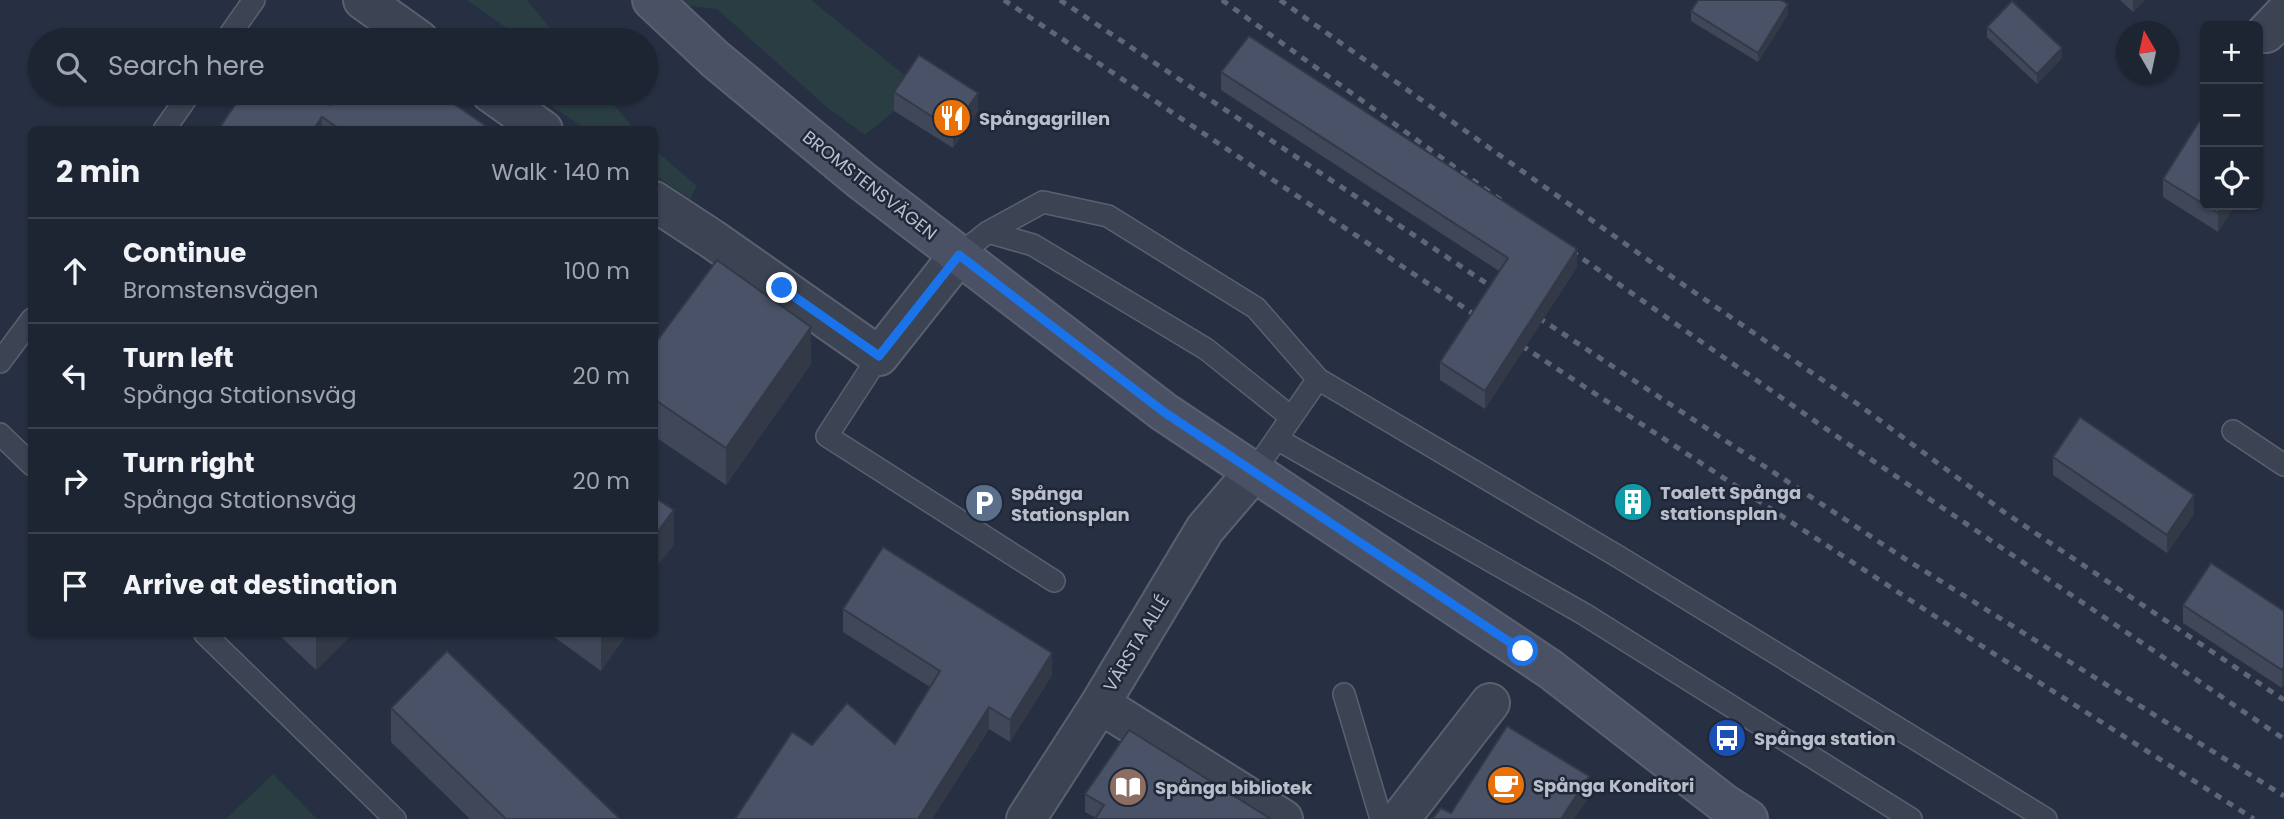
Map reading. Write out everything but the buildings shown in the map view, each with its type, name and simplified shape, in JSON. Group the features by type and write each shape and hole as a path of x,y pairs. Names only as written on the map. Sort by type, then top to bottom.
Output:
{"street":[{"path":"363,0 402,28"},
{"name":"BROMSTENSVÄGEN","path":"652,0 736,76 861,180 973,243 1164,412 1550,669 1730,814"},
{"path":"508,105 537,126"},
{"path":"658,204 879,356 973,243"},
{"name":"VÄRSTA ALLÉ","path":"1027,819 1205,529 1253,473"},
{"path":"1400,819 1490,703"},
{"path":"1100,704 1283,819"}],"lane":[{"path":"234,28 254,0"},
{"path":"167,126 182,105"},
{"path":"973,243 1043,202 1108,216 1256,308 1318,379 1619,557 2046,819"},
{"path":"973,243 1033,246 1206,349 1292,417"},
{"path":"0,362 28,324"},
{"path":"879,356 827,436 1054,581"},
{"path":"1253,473 1318,379"},
{"path":"2233,431 2284,465"},
{"path":"0,434 28,461"},
{"path":"1277,439 1584,614 1911,819"},
{"path":"208,637 395,819"},
{"path":"1344,694 1381,819"}],"shaded area":[{"path":"467,0 527,0 550,28 507,28"},
{"path":"683,0 811,0 913,82 894,111 865,135 828,108 717,9 689,6"},
{"path":"550,105 614,105 632,126 582,126"},
{"path":"658,152 697,186 690,199 658,177"},
{"path":"273,774 317,819 226,819"}],"railway":[{"path":"1004,0 1487,323"},
{"path":"1060,0 1507,297"},
{"path":"1222,0 1506,204"},
{"path":"1280,0 1675,279 1859,405 2004,512 2284,700"},
{"path":"1560,243 1832,433 2284,739"},
{"path":"1527,310 1899,555 2284,796"},
{"path":"1510,338 1933,615 2254,819"}],"place":[{"name":"Spångagrillen","path":"952,118"},
{"name":"Toalett Spånga stationsplan","path":"1633,502"},
{"name":"Spånga Stationsplan","path":"984,503"},
{"name":"Spånga station","path":"1727,738"},
{"name":"Spånga Konditori","path":"1506,785"},
{"name":"Spånga bibliotek","path":"1128,787"}],"route":[{"path":"782,288 879,356 959,255 1164,412 1523,651"}]}
